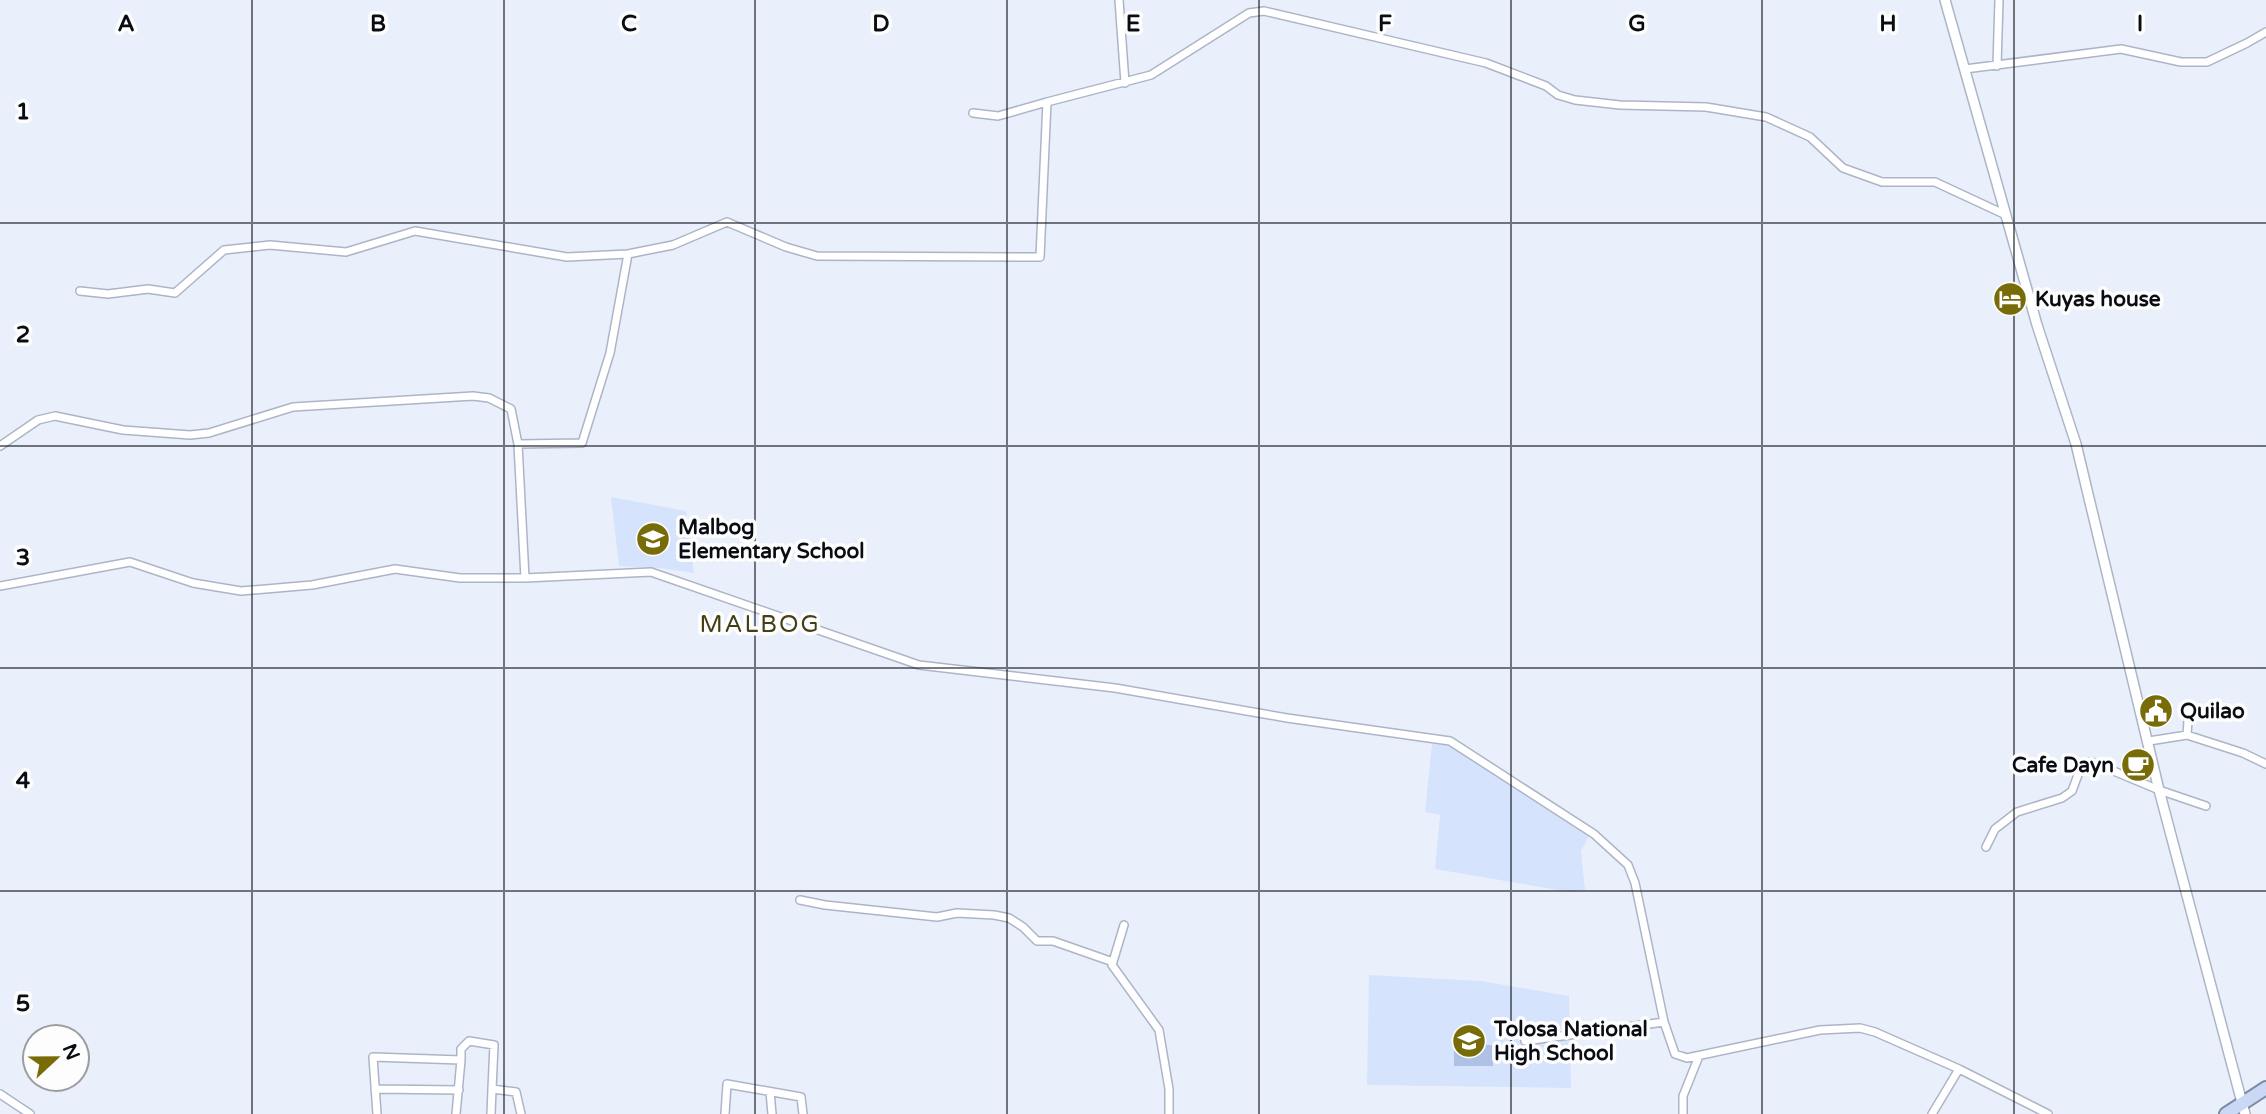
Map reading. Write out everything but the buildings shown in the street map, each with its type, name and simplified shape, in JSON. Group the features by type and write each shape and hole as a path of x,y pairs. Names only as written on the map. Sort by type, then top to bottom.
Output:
{"highway":[{"path":"2226,1114 2244,1108 2266,1088"}],"street":[{"path":"1119,0 1125,83"},
{"path":"1945,0 2037,325 2076,444 2159,790 2244,1108"},
{"path":"1997,66 1999,0"},
{"path":"973,113 998,116 1151,75 1249,13 1264,11 1486,63 1575,100 1620,105 1706,107 1766,117 1810,137 1843,168 1882,182 1935,182 2006,215"},
{"path":"1965,69 2121,49 2181,62 2207,62 2266,32"},
{"path":"80,291 108,293 148,289 175,293 224,250 270,245 346,252 415,231 568,257 628,254 673,245 727,222 786,247 817,256 1040,257 1047,102"},
{"path":"518,444 582,443 610,354 628,254"},
{"path":"0,446 38,420 55,416 123,430 190,435 209,433 293,407 473,396 489,398 511,409 518,444 525,578"},
{"path":"0,586 130,562 192,583 241,591 312,585 395,569 460,578 651,572 919,665 1115,688 1287,718 1450,741 1594,834 1628,865 1635,883 1664,1023 1675,1054 1687,1058 1820,1030 1860,1028 1875,1031 1959,1069 2048,1114"},
{"path":"2187,735 2189,706"},
{"path":"2149,741 2187,735 2243,753 2266,764"},
{"path":"1986,847 1994,829 2017,812 2062,798 2072,791 2082,764 2092,762 2206,806"},
{"path":"800,900 937,917 957,913 1009,918 1037,941 1066,945 1113,962"},
{"path":"1124,925 1112,965 1159,1030 1169,1089 1169,1114"},
{"path":"1525,1041 1664,1023"},
{"path":"456,1114 461,1049 469,1041 494,1045 491,1114"},
{"path":"1684,1114 1684,1096 1699,1056"},
{"path":"377,1114 373,1057 461,1060"},
{"path":"1933,1114 1959,1069"},
{"path":"725,1114 727,1084 801,1097 803,1114"},
{"path":"375,1089 458,1090"},
{"path":"492,1089 516,1092 521,1114"},
{"path":"770,1092 772,1114"},
{"path":"0,1094 30,1114"}],"shaded area":[{"name":"Malbog Elementary School","path":"611,497 686,511 694,573 619,566"},
{"path":"1432,744 1449,745 1589,836 1581,851 1585,890 1569,892 1435,869 1440,815 1425,812"},
{"name":"Tolosa National High School","path":"1369,975 1481,981 1569,996 1571,1088 1367,1085"},
{"path":"1454,1045 1493,1045 1493,1066 1454,1066"}],"place":[{"name":"Kuyas house","path":"2010,299"},
{"name":"Malbog Elementary School","path":"653,539"},
{"name":"Quilao","path":"2156,711"},
{"name":"Cafe Dayn","path":"2138,765"},
{"name":"Tolosa National High School","path":"1469,1041"}],"district":[{"name":"MALBOG","path":"760,624"}]}
